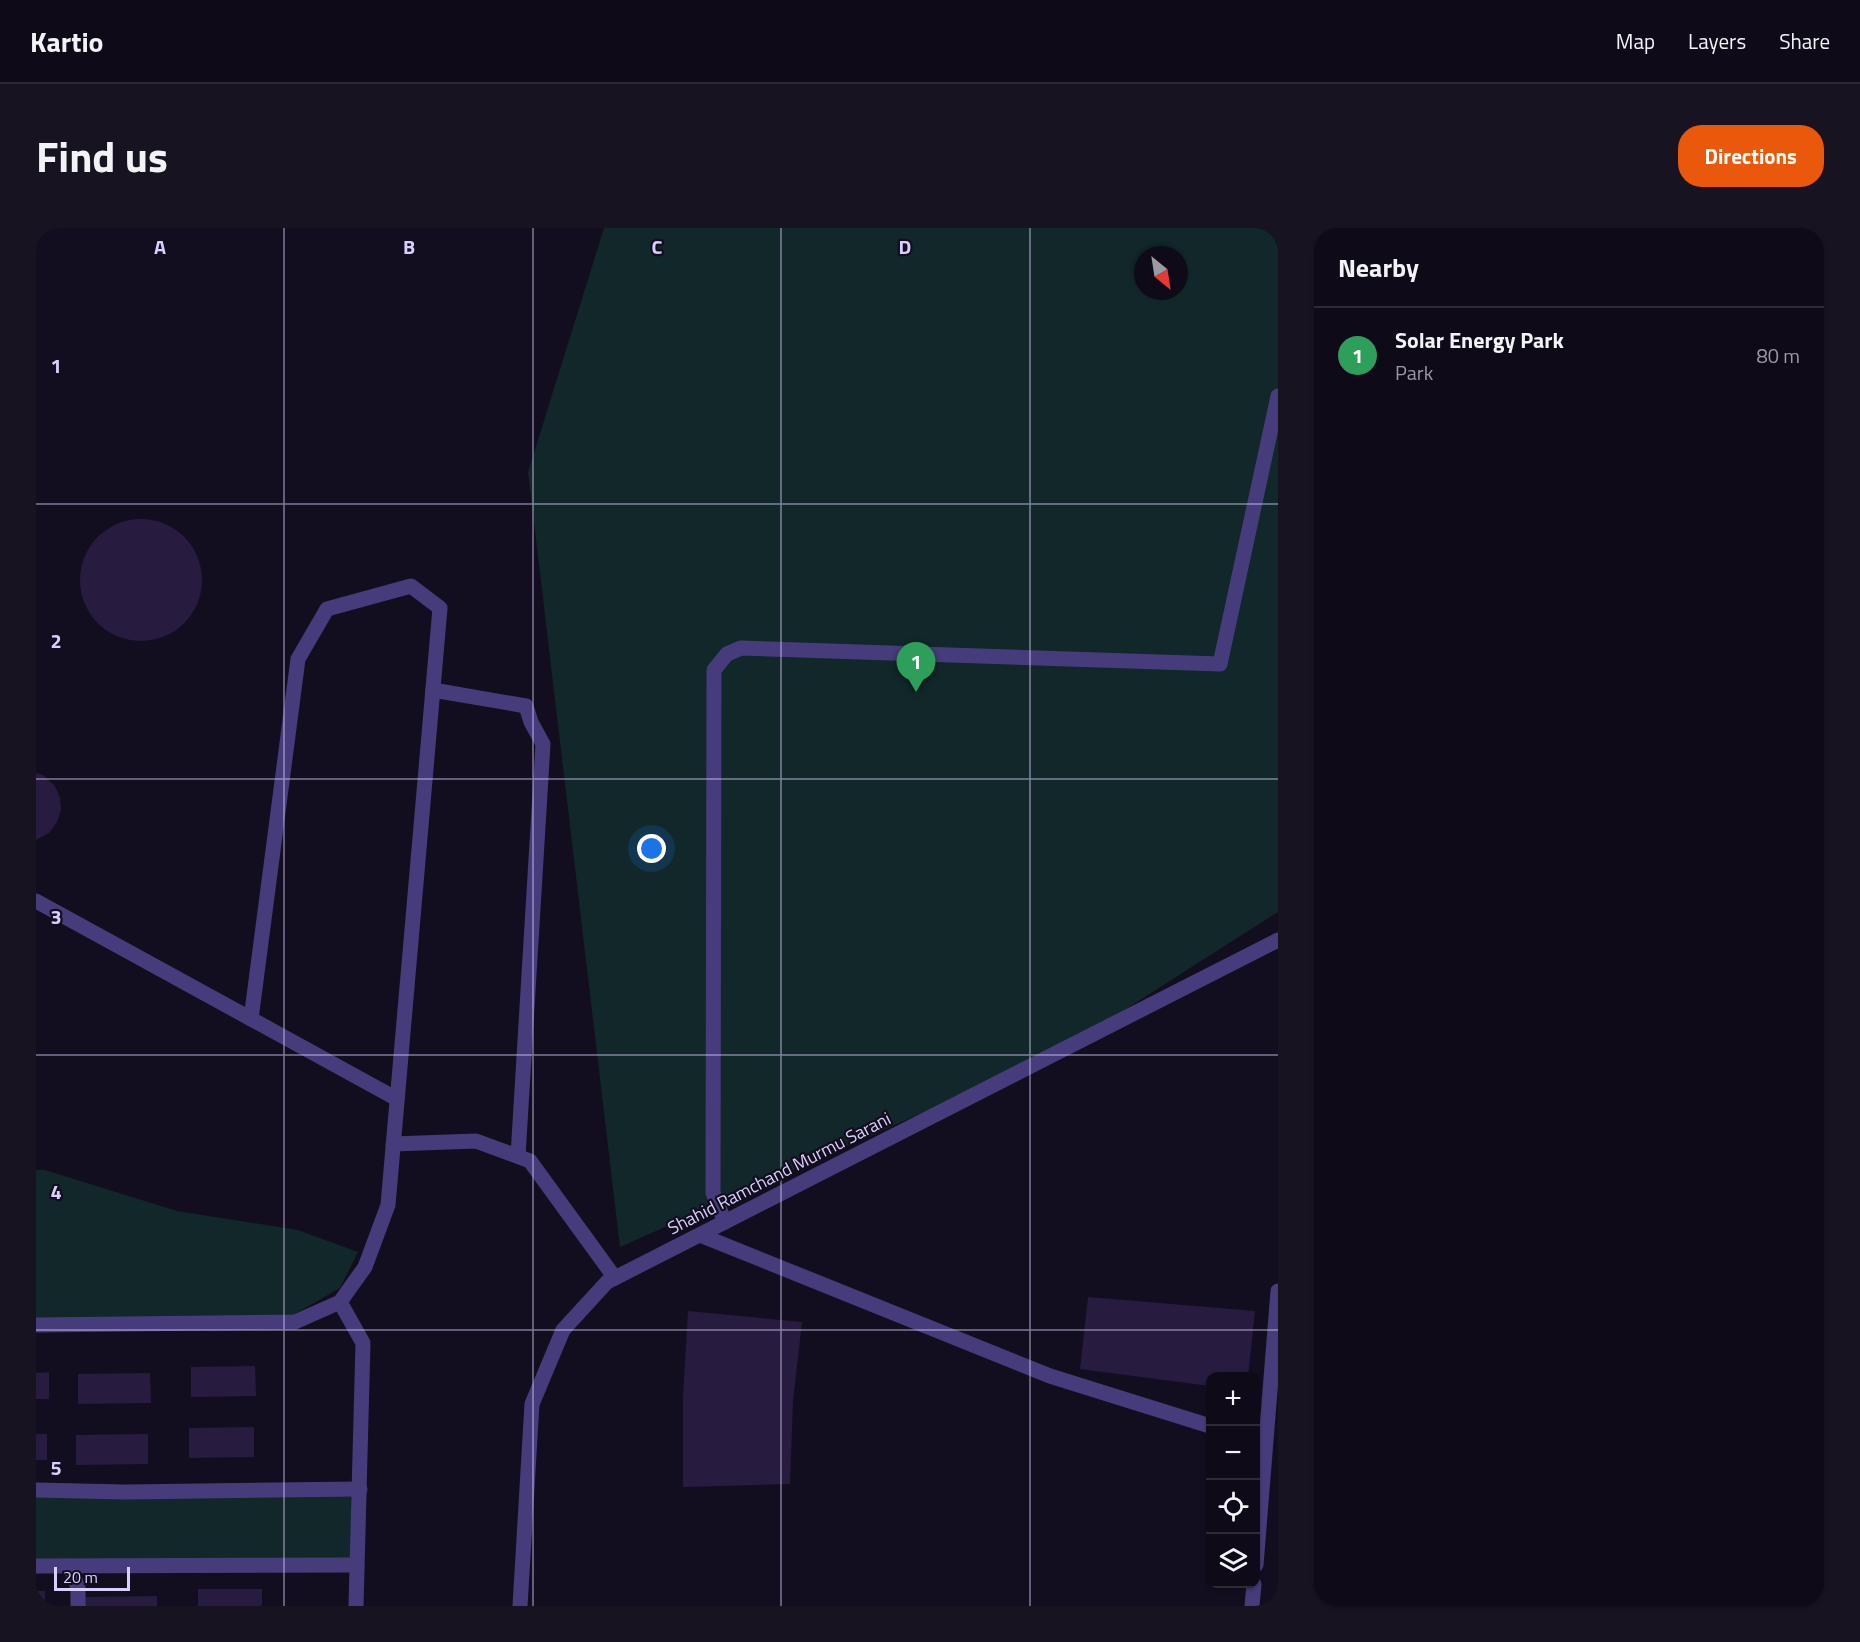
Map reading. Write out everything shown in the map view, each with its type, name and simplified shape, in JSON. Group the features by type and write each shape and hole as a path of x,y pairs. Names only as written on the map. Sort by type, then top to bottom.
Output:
{"street":[{"path":"725,1222 713,1193 714,670 726,654 741,648 1220,664 1278,396"},
{"path":"36,1325 295,1322 340,1302 365,1267 388,1205 440,608 411,586 327,609 298,659 251,1019"},
{"path":"433,690 526,706 531,722 543,744 518,1156"},
{"path":"36,901 397,1099"},
{"name":"Shahid Ramchand Murmu Sarani","path":"520,1606 532,1404 563,1330 607,1282 1278,940"},
{"path":"393,1144 476,1141 530,1161 615,1278"},
{"path":"700,1235 1050,1376 1206,1425"},
{"path":"1259,1534 1278,1291"},
{"path":"340,1302 363,1343 357,1606"},
{"path":"36,1490 124,1492 360,1489"},
{"path":"36,1566 357,1564"},
{"path":"70,1566 78,1588 78,1606"},
{"path":"1252,1606 1254,1588"}],"green space":[{"path":"604,228 1278,228 1278,912 1057,1053 620,1247 528,472"},
{"path":"36,1170 45,1170 177,1211 298,1230 358,1252 340,1288 281,1322 36,1321"},
{"path":"351,1494 353,1558 36,1559 36,1496"}],"building":[{"path":"141,519 164,524 175,529 184,537 192,546 197,557 202,580 197,603 192,614 184,623 175,631 164,636 141,641 118,636 107,631 98,623 90,614 85,603 80,580 85,557 90,546 98,537 107,529 118,524"},
{"path":"36,773 43,775 55,786 60,798 61,810 57,822 49,833 36,840"},
{"path":"1088,1297 1255,1311 1248,1372 1206,1372 1206,1385 1080,1369"},
{"path":"688,1311 802,1322 793,1401 790,1484 683,1487 683,1396"},
{"path":"255,1366 256,1396 191,1397 191,1367"},
{"path":"49,1372 49,1399 36,1399 36,1373"},
{"path":"150,1373 151,1403 78,1404 78,1374"},
{"path":"254,1427 254,1457 189,1458 189,1428"},
{"path":"36,1434 47,1434 47,1460 36,1460"},
{"path":"148,1434 148,1464 76,1465 76,1435"},
{"path":"198,1589 262,1589 262,1606 198,1606"},
{"path":"36,1591 45,1591 45,1606 36,1606"},
{"path":"157,1596 157,1606 85,1606 85,1597"}],"place":[{"name":"Solar Energy Park","path":"916,692"}]}
